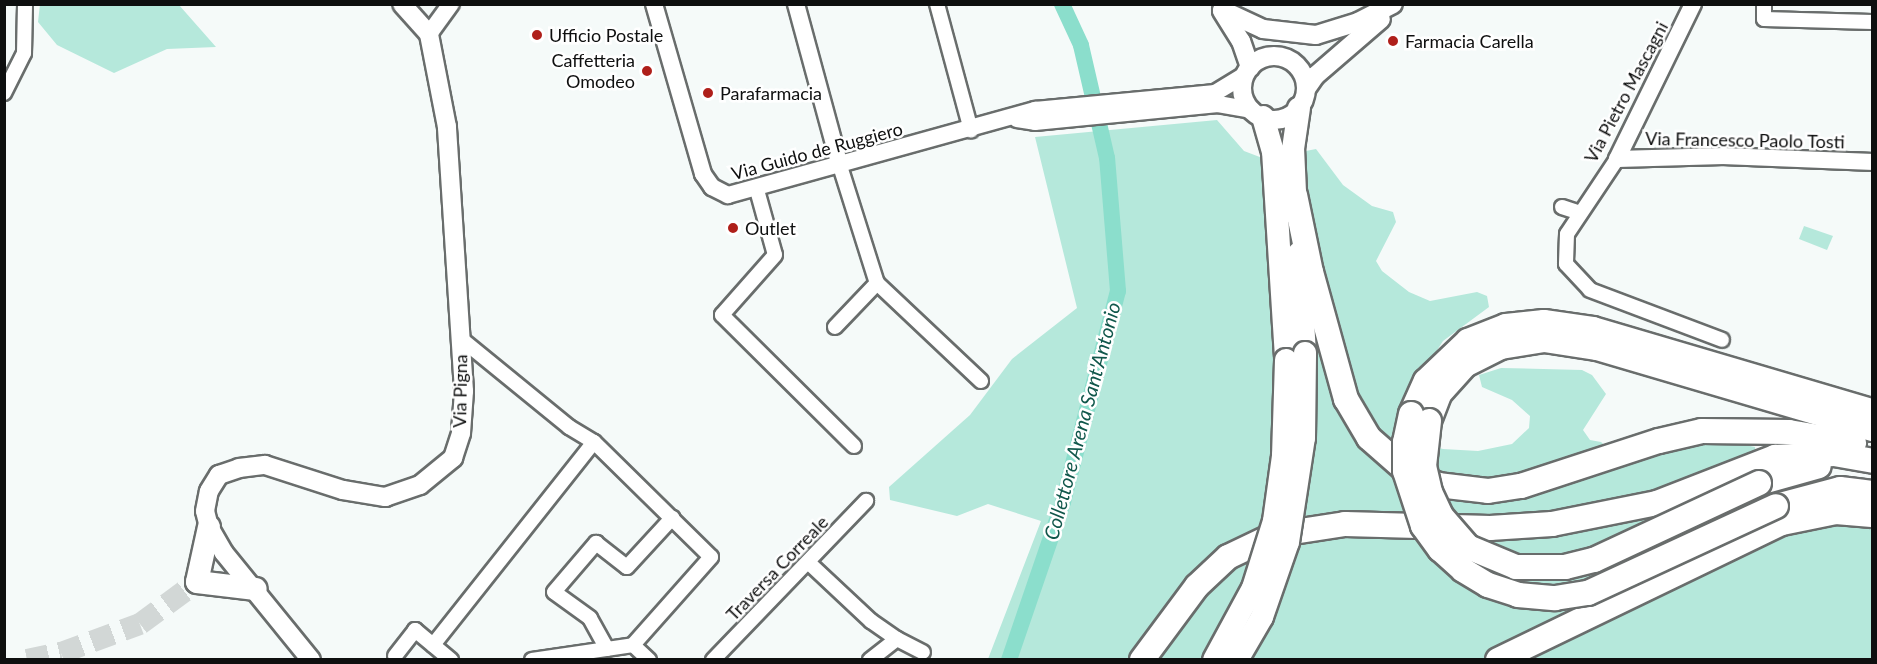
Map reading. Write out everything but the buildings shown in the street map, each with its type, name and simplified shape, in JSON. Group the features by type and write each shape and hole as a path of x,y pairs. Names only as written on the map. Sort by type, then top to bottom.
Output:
{"highway":[{"path":"1237,660 1276,583 1301,478 1305,353 1293,149 1303,98"},
{"path":"1214,660 1240,617 1264,558 1283,456 1284,314 1273,151 1257,114"},
{"path":"1295,195 1338,379 1356,419 1394,463 1438,485 1488,491 1521,486 1683,434 1739,429 1807,435 1854,443 1872,452"},
{"path":"1872,429 1730,377 1575,325 1516,324 1480,334 1456,349 1426,381 1420,417 1430,492 1441,516 1468,547 1516,567 1565,567 1594,560 1754,474 1796,454 1872,460"},
{"path":"1730,377 1872,411"},
{"path":"1420,417 1405,442 1405,471 1424,526 1440,549 1463,570 1488,585 1518,595 1555,598 1588,593 1840,489 1872,493"},
{"path":"1142,660 1197,586 1228,557 1274,535 1345,524 1490,528 1589,519 1754,474 1808,467 1872,467"},
{"path":"1498,660 1779,514 1836,512 1872,515"},
{"path":"208,527 197,582 256,589"}],"main road":[{"path":"402,4 429,34"},
{"path":"1220,7 1263,29 1316,35 1358,22 1393,4"},
{"path":"1220,7 1241,41 1247,71 1243,94 1257,114 1282,118 1303,98 1323,68 1398,4"},
{"name":"Via Pigna","path":"208,527 205,511 209,491 219,475 239,468 265,465 343,490 385,497 420,485 453,458 461,433 464,391 447,128 429,34"},
{"path":"1247,71 1266,57 1286,57 1301,70 1303,98"},
{"path":"208,527 224,554 256,589 311,660"}],"street":[{"path":"4,93 24,53 25,4"},
{"path":"429,34 451,4"},
{"name":"Via Guido de Ruggiero","path":"654,4 706,180 728,195 757,190 1035,110 1215,93 1247,71"},
{"path":"796,4 840,166 876,283 981,381"},
{"path":"937,4 971,130"},
{"name":"Via Pietro Mascagni","path":"1693,4 1617,159 1567,234 1563,251 1566,264 1579,282 1722,340"},
{"path":"1764,4 1764,19 1872,22"},
{"name":"Via Guido de Ruggiero","path":"1013,118 1035,122 1218,104 1257,114"},
{"name":"Via Francesco Paolo Tosti","path":"1617,159 1724,156 1872,162"},
{"path":"757,190 775,255 722,315 854,446"},
{"path":"1562,207 1580,213"},
{"path":"835,327 876,283"},
{"path":"460,338 568,427 594,442 711,556 633,645 532,660"},
{"path":"433,645 594,442"},
{"name":"Traversa Correale","path":"713,660 809,563 866,501"},
{"path":"607,649 590,618 554,592 596,543 627,567 672,518"},
{"path":"809,563 871,621 897,639 923,652"},
{"path":"395,656 415,630 451,660"},
{"path":"870,660 897,639"},
{"path":"633,645 649,660"}],"green space":[{"path":"40,4 179,5 216,47 167,49 114,73 57,45 38,22"},
{"path":"1217,120 1244,151 1265,159 1316,149 1343,185 1372,206 1393,212 1396,222 1376,261 1382,271 1409,292 1430,301 1477,292 1487,296 1489,307 1443,341 1403,403 1397,436 1443,449 1478,451 1512,444 1529,428 1530,416 1512,400 1482,387 1479,375 1501,368 1582,370 1592,375 1606,394 1583,430 1590,440 1601,442 1625,463 1685,445 1736,443 1755,447 1768,543 1793,530 1819,525 1860,524 1872,528 1872,659 988,659 1041,521 988,504 957,516 890,500 889,487 970,415 1012,359 1077,308 1035,137"},
{"path":"1804,226 1833,236 1827,250 1799,239"}],"waterway":[{"name":"Collettore Arena Sant'Antonio","path":"1009,660 1063,502 1118,291 1107,158 1081,45 1062,4"}],"tunnel":[{"path":"27,660 61,653 140,624 197,582"}],"place":[{"name":"Ufficio Postale","path":"537,35"},
{"name":"Farmacia Carella","path":"1393,41"},
{"name":"Caffetteria Omodeo","path":"647,71"},
{"name":"Parafarmacia","path":"708,93"},
{"name":"Outlet","path":"733,228"}]}
